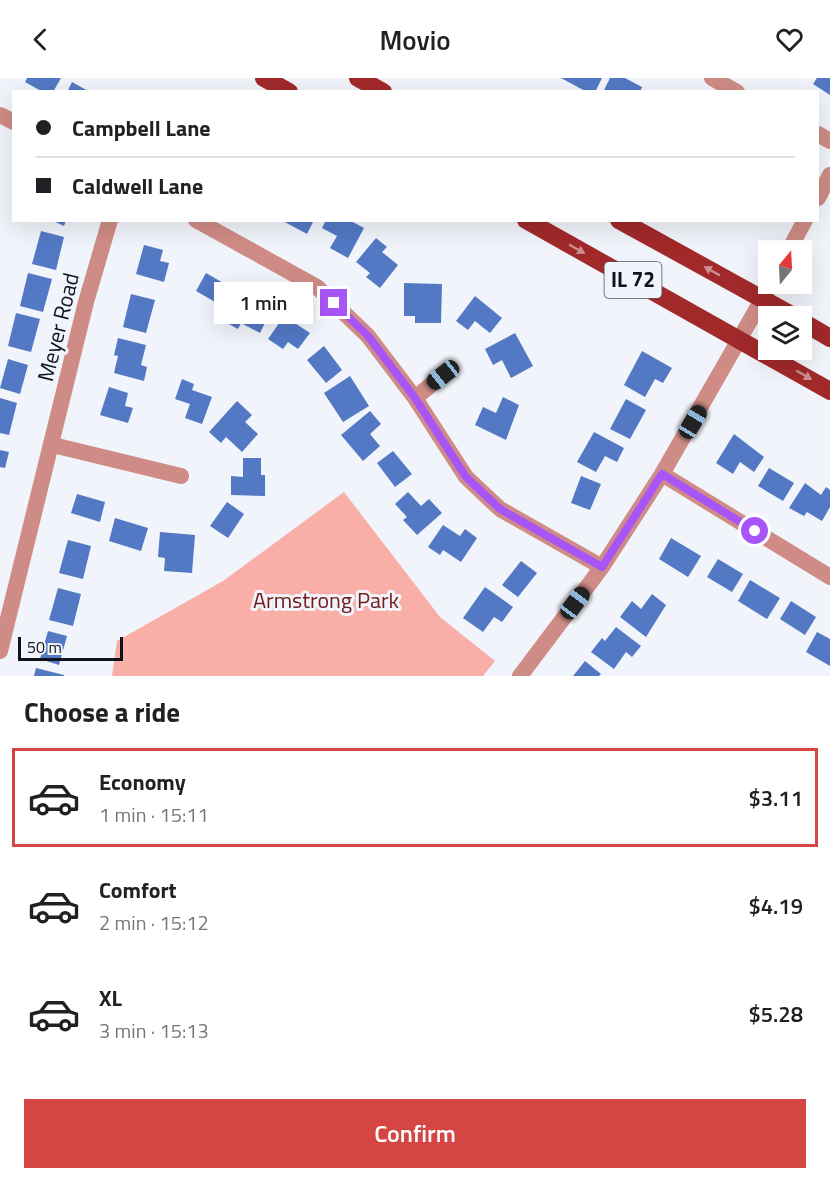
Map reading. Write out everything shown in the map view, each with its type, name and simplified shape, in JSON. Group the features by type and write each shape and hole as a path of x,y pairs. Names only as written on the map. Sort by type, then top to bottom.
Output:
{"main road":[{"path":"264,78 285,90"},
{"name":"IL 72","path":"530,222 830,391"},
{"name":"IL 72","path":"623,222 758,287"},
{"name":"IL 72","path":"770,294 783,306"},
{"path":"812,327 830,338"}],"street":[{"path":"712,78 733,90"},
{"path":"819,196 830,175"},
{"name":"Meyer Road","path":"0,651 86,302 109,222"},
{"path":"200,222 317,287 368,336 415,398 466,477 500,509 602,567"},
{"path":"795,240 805,222"},
{"path":"520,676 602,567 662,474 765,294"},
{"path":"415,398 443,375"},
{"path":"52,445 181,476"},
{"path":"662,474 830,577"}],"green space":[{"name":"Armstrong Park","path":"344,492 440,617 495,661 483,676 112,676 117,641 223,581"}],"building":[{"path":"27,78 61,78 54,90 39,90 25,82"},
{"path":"561,78 602,78 596,90 583,90"},
{"path":"610,78 625,78 642,87 641,90 604,90"},
{"path":"817,78 830,78 830,95 813,84"},
{"path":"72,82 86,90 68,90"},
{"path":"285,222 313,222 307,234"},
{"path":"325,222 353,222 364,228 348,258 330,248 337,236 322,228"},
{"path":"41,231 64,237 56,270 32,264"},
{"path":"376,238 387,247 382,252 398,265 380,288 366,277 370,273 356,262"},
{"path":"144,245 163,250 160,261 169,263 164,282 136,274"},
{"path":"28,273 52,279 43,312 20,306"},
{"path":"206,273 232,288 222,306 196,291"},
{"path":"404,283 442,284 441,323 415,323 415,316 404,316"},
{"path":"131,294 155,300 146,333 123,327"},
{"path":"239,295 255,303 257,299 273,307 260,333 241,323 238,329 225,322"},
{"path":"475,296 502,318 490,333 475,321 468,330 456,321"},
{"path":"16,313 40,319 31,352 8,346"},
{"path":"284,316 310,333 298,349 288,342 283,349 268,339"},
{"path":"515,333 533,366 511,378 502,360 493,365 485,349"},
{"path":"118,338 146,345 141,365 147,367 144,381 114,373 118,356 114,355"},
{"path":"324,346 342,370 326,383 307,360"},
{"path":"642,351 672,368 663,383 655,379 645,397 624,385"},
{"path":"8,359 28,365 20,394 0,388"},
{"path":"350,376 369,406 343,422 324,393"},
{"path":"182,379 194,384 192,390 212,397 202,424 185,418 190,404 175,399"},
{"path":"109,387 128,393 125,406 133,408 128,423 100,415"},
{"path":"503,397 519,405 506,440 475,425 483,407 496,413"},
{"path":"0,398 17,403 9,435 0,433"},
{"path":"626,399 646,410 630,439 610,429"},
{"path":"237,401 252,415 245,422 258,434 242,452 226,437 221,443 209,432"},
{"path":"370,411 381,424 370,434 380,446 363,461 341,435"},
{"path":"594,432 624,448 617,462 605,456 596,472 577,462"},
{"path":"734,434 764,457 754,472 740,462 733,474 716,463"},
{"path":"0,450 9,452 5,468 0,467"},
{"path":"393,451 412,474 395,487 377,463"},
{"path":"243,458 261,458 261,475 265,475 265,496 231,495 231,476 243,477"},
{"path":"769,468 794,483 783,501 758,486"},
{"path":"581,476 601,484 590,510 571,503"},
{"path":"805,483 821,495 826,487 830,490 830,507 822,521 807,512 804,516 789,508"},
{"path":"408,492 421,506 429,499 442,513 417,535 403,520 407,517 395,504"},
{"path":"77,494 105,502 100,522 71,513"},
{"path":"227,502 244,514 228,538 210,526"},
{"path":"115,518 148,528 141,551 109,541"},
{"path":"443,525 460,536 465,529 477,538 461,562 443,550 440,555 428,547"},
{"path":"160,532 195,535 192,573 164,571 165,558 158,557"},
{"path":"671,538 701,556 688,577 659,559"},
{"path":"68,540 91,546 83,579 59,573"},
{"path":"718,559 743,574 732,592 707,577"},
{"path":"521,561 537,573 518,597 502,585"},
{"path":"750,580 780,598 767,619 738,601"},
{"path":"485,587 513,607 502,622 494,617 483,632 463,618"},
{"path":"58,588 81,594 73,626 49,620"},
{"path":"652,594 666,605 646,637 620,617 632,601 641,609"},
{"path":"791,601 816,617 805,635 780,619"},
{"path":"616,627 641,646 632,657 626,652 614,669 591,652 602,638 605,641"},
{"path":"48,631 67,636 59,665 40,659"},
{"path":"817,632 830,639 830,666 806,652"},
{"path":"585,661 601,674 599,676 573,676"},
{"path":"36,668 64,675 64,676 34,676"}],"route":[{"path":"334,303 368,336 415,398 466,477 500,509 583,554 602,567 662,474 755,531"}]}
